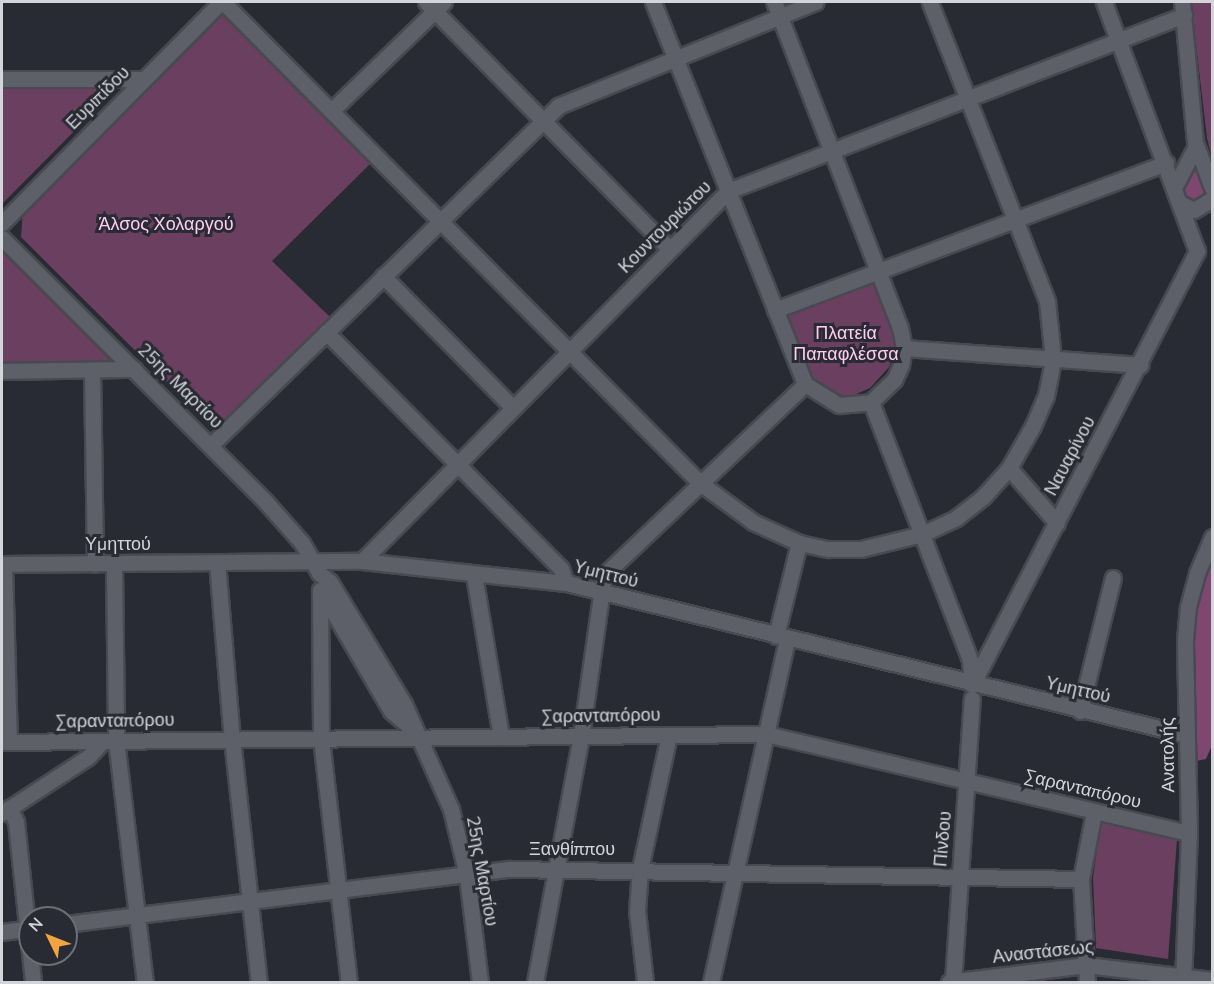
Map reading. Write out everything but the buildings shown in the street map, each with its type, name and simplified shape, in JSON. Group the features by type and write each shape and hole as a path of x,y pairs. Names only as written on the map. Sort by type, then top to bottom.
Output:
{"street":[{"name":"Ευριπίδου","path":"2,223 222,2"},
{"path":"222,2 700,483 753,522 799,543 828,549 861,549 922,534 956,518 983,497 1009,468 1046,396 1053,359 1047,301 930,2"},
{"path":"653,2 805,384 839,405 871,402 894,380 904,348 900,328 776,8"},
{"path":"211,445 558,106 675,56 776,8 816,2"},
{"path":"1104,2 1190,227 1212,210"},
{"path":"332,111 435,4 542,121 670,249"},
{"path":"1183,8 1196,147 1212,188"},
{"name":"Κουντουριώτου","path":"362,561 728,191 1120,39 1183,8"},
{"path":"2,79 144,79"},
{"path":"775,310 1016,220 1171,174 1196,147"},
{"path":"1182,204 1194,210 1212,199"},
{"name":"Ναυαρίνου","path":"972,692 1196,255 1196,244 1190,227"},
{"name":"25ης Μαρτίου","path":"2,238 211,445 291,529 315,567 330,582 420,736 451,809 467,875 480,982"},
{"path":"383,276 513,408"},
{"path":"326,332 561,568 566,583"},
{"path":"904,348 1140,365"},
{"path":"2,371 134,369"},
{"path":"92,370 95,564"},
{"path":"535,982 558,869 581,736 603,575 805,384"},
{"path":"871,402 970,660 972,692"},
{"path":"1009,468 1057,523"},
{"name":"Ανατολής","path":"1184,979 1190,833 1187,735 1188,607 1212,537"},
{"path":"711,982 766,734 799,543"},
{"name":"Υμηττού","path":"3,564 114,565 217,562 315,567 362,561 474,575 566,583 781,637 972,692 1080,711 1187,735"},
{"path":"217,562 232,739 259,982"},
{"path":"3,564 5,742"},
{"path":"114,565 110,740 138,915 145,982"},
{"name":"25ης Μαρτίου","path":"315,567 320,590 391,711 420,736"},
{"path":"474,575 501,737"},
{"path":"1080,711 1113,578"},
{"path":"320,590 321,738 349,982"},
{"name":"Πίνδου","path":"952,982 972,692"},
{"name":"Σαρανταπόρου","path":"5,742 766,734 1190,833"},
{"path":"645,982 637,911 640,869 669,735"},
{"path":"26,906 16,822 5,811 110,740"},
{"path":"1087,982 1081,879 1094,812"},
{"name":"Ξανθίππου","path":"78,922 510,869 640,869 1081,879"},
{"path":"2,932 18,930"},
{"name":"Αναστάσεως","path":"952,982 1086,965 1184,979 1212,980"},
{"path":"32,966 33,982"}],"green space":[{"path":"1191,2 1212,2 1212,158 1207,138"},
{"name":"Άλσος Χολαργού","path":"221,10 373,161 272,261 331,318 216,431 21,237 23,210"},
{"path":"109,81 114,91 2,204 2,84"},
{"path":"2,252 111,361 2,362"},
{"name":"Πλατεία Παπαφλέσσα","path":"872,282 895,339 894,355 889,367 870,388 854,395 842,395 817,384 804,367 785,316"},
{"path":"1101,819 1177,839 1168,959 1096,948 1093,878"}],"shaded area":[{"path":"1193,160 1212,194 1202,203 1185,201 1180,184"},
{"path":"1212,548 1212,745 1206,759 1196,761 1188,642 1198,582"}]}
